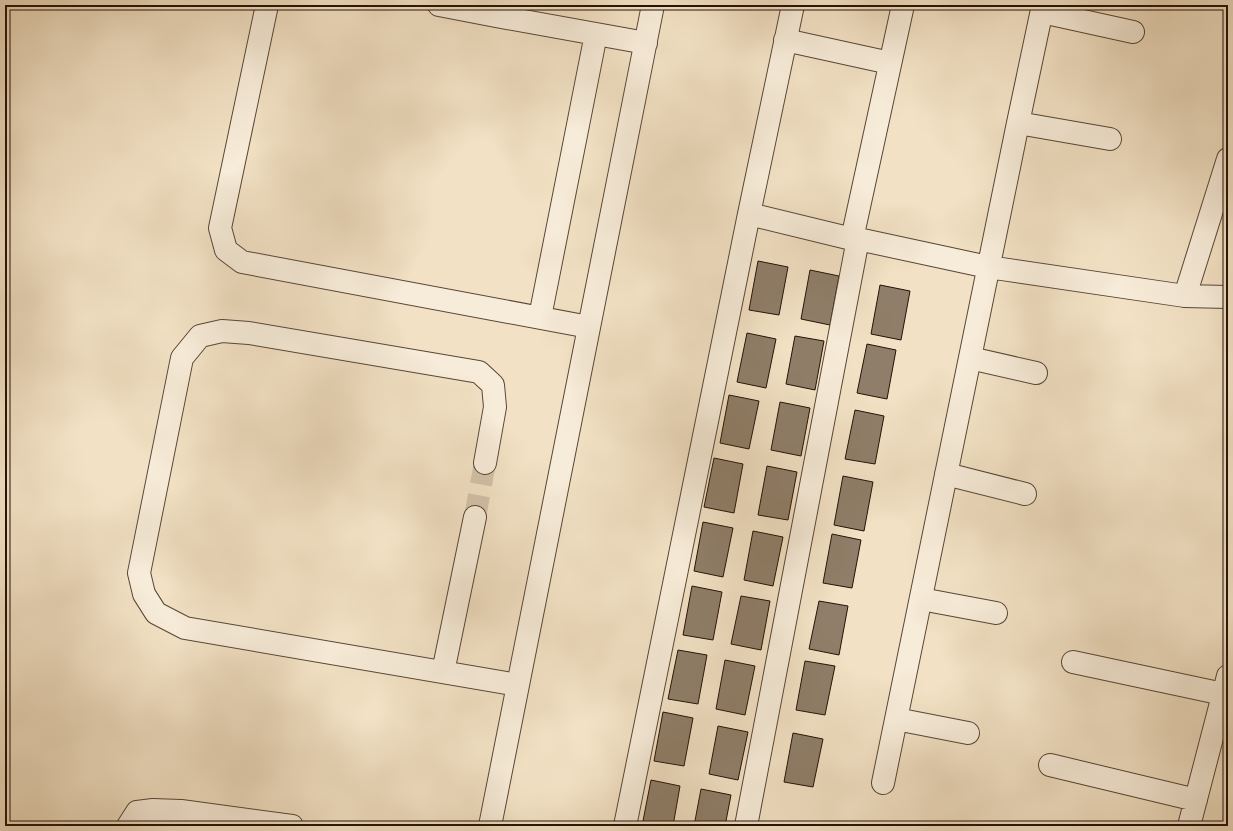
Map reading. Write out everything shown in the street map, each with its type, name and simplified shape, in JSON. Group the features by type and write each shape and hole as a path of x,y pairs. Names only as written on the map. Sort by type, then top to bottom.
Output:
{"street":[{"path":"266,5 220,228 226,250 242,262 589,327"},
{"path":"440,5 497,11 596,34 646,43"},
{"path":"490,826 653,5"},
{"path":"625,826 749,214 793,5"},
{"path":"751,825 855,239 902,5"},
{"path":"884,783 1042,8 1133,32"},
{"path":"540,317 596,34"},
{"path":"785,40 890,62"},
{"path":"1018,123 1110,139"},
{"path":"1185,296 1228,159"},
{"path":"749,214 855,239 988,267 1185,296 1228,297"},
{"path":"485,463 495,407 493,385 479,372 249,333 222,331 200,336 182,358 139,573 144,594 156,613 185,628 518,685"},
{"path":"970,358 1036,373"},
{"path":"946,474 1025,494"},
{"path":"443,672 475,517"},
{"path":"921,599 996,613"},
{"path":"1073,662 1226,685 1189,826"},
{"path":"896,719 968,733"},
{"path":"1050,765 1196,800"},
{"path":"128,826 137,812 153,810 181,811 292,826"}],"building":[{"path":"758,261 788,267 779,315 749,310"},
{"path":"810,270 839,276 830,325 801,319"},
{"path":"880,285 910,291 901,340 871,334"},
{"path":"747,333 776,339 766,388 737,382"},
{"path":"795,336 824,341 815,390 786,384"},
{"path":"867,344 896,350 887,399 857,393"},
{"path":"729,395 759,401 749,449 720,443"},
{"path":"780,402 810,408 801,456 771,450"},
{"path":"855,410 884,416 875,464 845,459"},
{"path":"714,458 743,464 734,513 704,507"},
{"path":"767,466 797,472 788,520 758,515"},
{"path":"843,476 873,482 864,531 834,525"},
{"path":"703,522 733,528 723,577 694,571"},
{"path":"753,531 783,537 773,586 744,580"},
{"path":"832,534 861,540 852,588 823,583"},
{"path":"692,586 722,592 713,640 683,635"},
{"path":"741,596 770,601 761,650 731,644"},
{"path":"819,601 848,606 839,655 809,649"},
{"path":"678,650 707,655 698,704 668,699"},
{"path":"725,660 755,666 745,715 716,709"},
{"path":"805,661 835,666 825,715 796,710"},
{"path":"663,712 693,718 684,766 654,761"},
{"path":"718,726 748,732 738,780 709,774"},
{"path":"793,733 823,739 813,787 784,782"},
{"path":"651,780 680,786 673,826 642,826"},
{"path":"701,789 731,795 725,826 694,826"}],"tunnel":[{"path":"475,517 485,463"}]}
